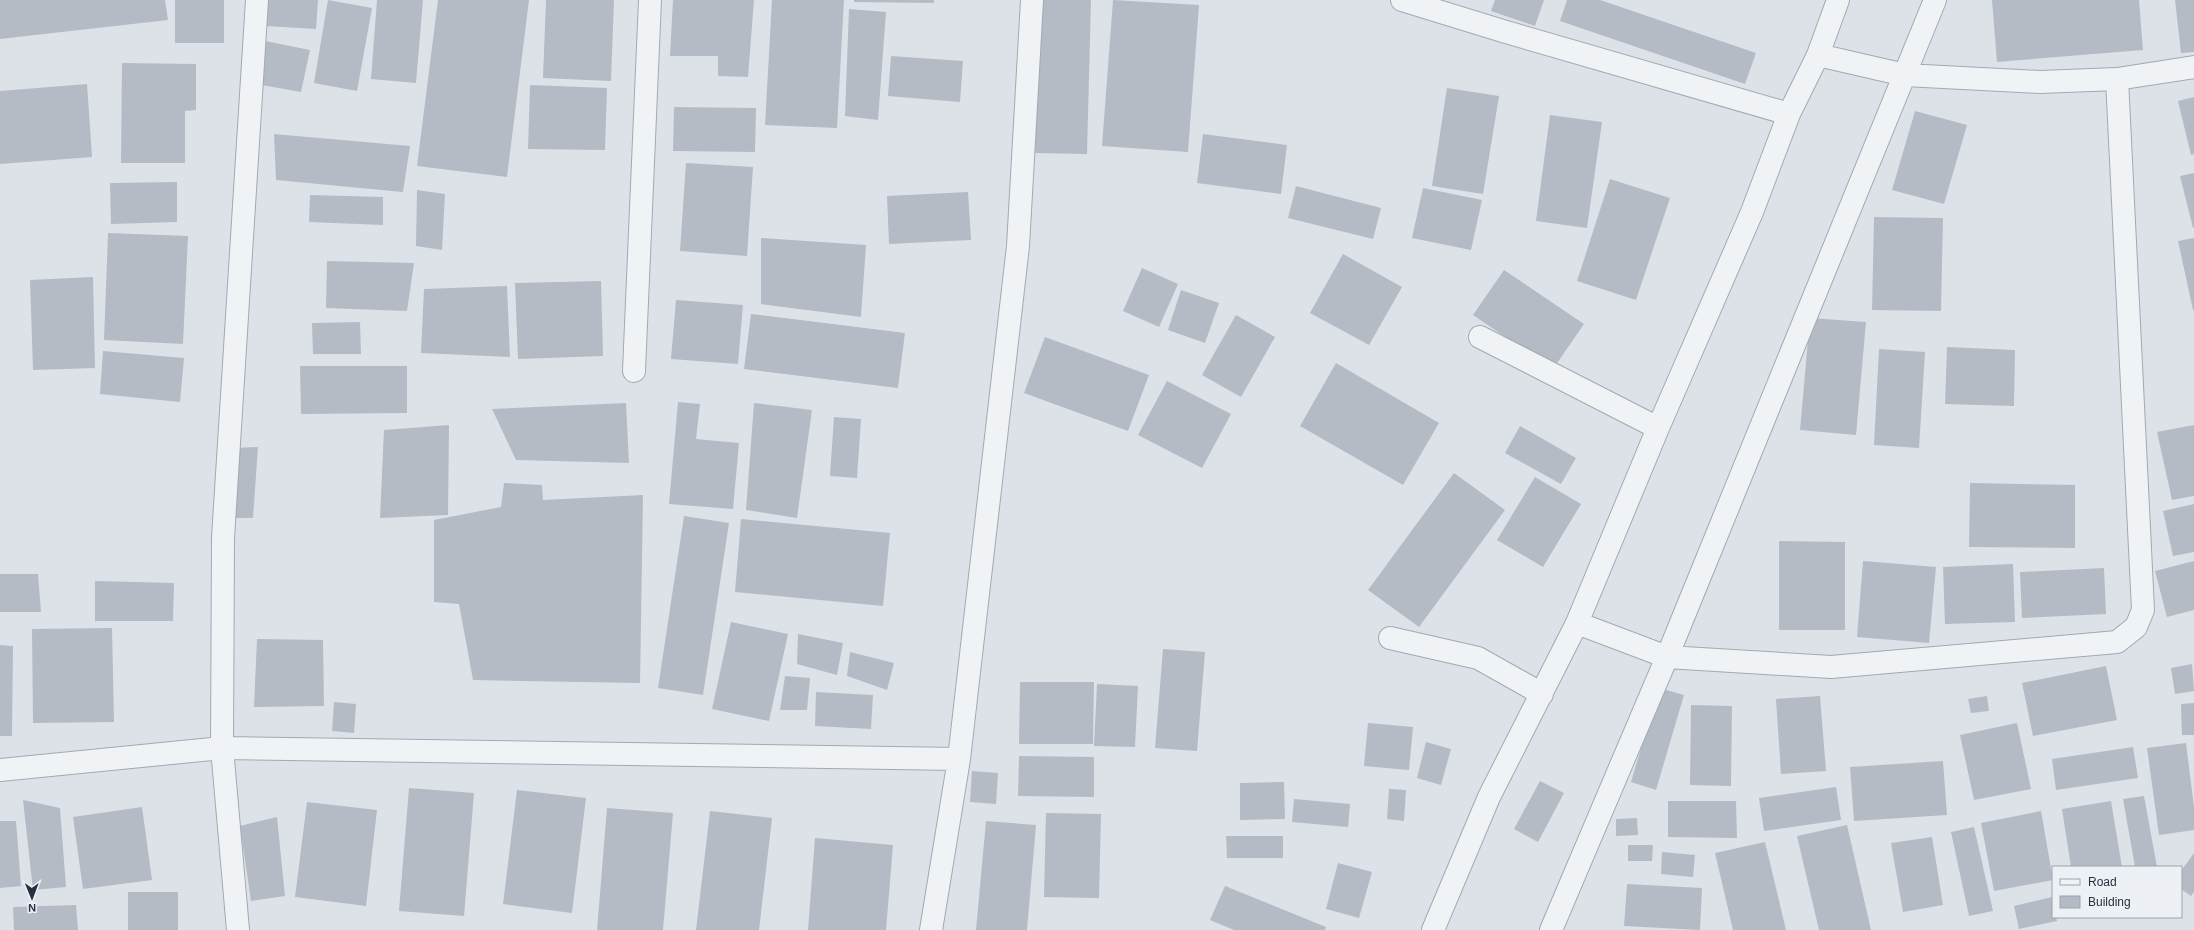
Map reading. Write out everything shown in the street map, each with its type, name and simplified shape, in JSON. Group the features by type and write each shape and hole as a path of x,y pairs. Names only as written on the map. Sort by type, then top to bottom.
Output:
{"street":[{"path":"238,930 222,748 223,538 256,0"},
{"path":"634,371 650,0"},
{"path":"931,930 959,759 1018,246 1032,0"},
{"path":"1402,0 1788,114"},
{"path":"1433,930 1489,797 1577,623 1658,428 1752,212 1788,114 1818,55 1838,0"},
{"path":"1551,930 1668,657 1935,0"},
{"path":"1818,55 1905,75 2040,82 2117,79 2194,67"},
{"path":"1577,623 1668,657 1831,667 2117,642 2136,627 2143,610 2117,79"},
{"path":"1480,337 1658,428"},
{"path":"1390,638 1478,658 1542,694"},
{"path":"0,770 222,748 959,759"}],"building":[{"path":"0,0 165,0 168,20 0,39"},
{"path":"175,0 224,0 224,43 175,43"},
{"path":"268,0 318,0 316,29 266,26"},
{"path":"328,0 372,8 357,91 314,83"},
{"path":"377,0 423,0 416,83 371,79"},
{"path":"438,0 529,0 507,177 417,166"},
{"path":"546,0 614,0 611,81 543,78"},
{"path":"673,0 754,0 748,77 718,76 718,56 670,56"},
{"path":"772,0 844,0 837,128 765,125"},
{"path":"854,0 934,0 934,3 854,2"},
{"path":"1039,0 1091,0 1087,154 1035,153"},
{"path":"1113,0 1199,5 1188,152 1102,146"},
{"path":"1495,0 1544,0 1535,26 1491,11"},
{"path":"1567,0 1600,0 1756,53 1745,84 1560,21"},
{"path":"1992,0 2139,0 2143,50 1997,62"},
{"path":"2175,0 2194,0 2194,52 2181,53"},
{"path":"849,9 886,12 878,120 845,116"},
{"path":"265,41 310,50 301,92 256,84"},
{"path":"891,56 963,61 960,102 888,96"},
{"path":"122,63 196,64 196,110 185,111 185,163 121,163"},
{"path":"87,84 92,157 0,164 0,91"},
{"path":"530,85 607,88 605,150 528,149"},
{"path":"1447,88 1499,96 1483,194 1432,186"},
{"path":"2194,97 2194,154 2191,155 2178,101"},
{"path":"674,107 756,108 755,152 673,151"},
{"path":"1915,111 1967,125 1944,204 1892,190"},
{"path":"1550,115 1602,122 1587,228 1536,221"},
{"path":"274,134 410,146 403,192 276,180"},
{"path":"1203,134 1287,145 1281,194 1197,183"},
{"path":"686,163 753,167 747,256 680,251"},
{"path":"2194,173 2194,228 2193,228 2180,176"},
{"path":"1610,179 1670,198 1636,300 1577,281"},
{"path":"177,182 177,222 111,224 110,183"},
{"path":"1296,186 1381,208 1373,239 1288,218"},
{"path":"1423,188 1482,200 1471,250 1412,238"},
{"path":"417,190 445,194 442,250 416,246"},
{"path":"968,192 971,240 889,244 887,196"},
{"path":"310,195 383,197 383,225 309,222"},
{"path":"1874,217 1943,218 1941,311 1872,310"},
{"path":"108,233 188,236 183,344 104,340"},
{"path":"761,238 866,245 861,317 761,304"},
{"path":"2194,238 2194,310 2193,310 2178,241"},
{"path":"1343,254 1402,287 1369,345 1310,313"},
{"path":"327,261 414,263 407,311 326,308"},
{"path":"1142,268 1178,284 1159,327 1123,311"},
{"path":"1504,270 1584,324 1553,369 1473,315"},
{"path":"93,277 95,368 33,370 30,280"},
{"path":"601,281 603,356 518,359 515,283"},
{"path":"507,286 510,357 421,353 424,289"},
{"path":"1181,290 1219,303 1205,343 1168,330"},
{"path":"676,300 743,305 738,364 671,359"},
{"path":"751,314 905,333 898,388 744,369"},
{"path":"1236,315 1275,337 1241,397 1202,375"},
{"path":"1810,318 1866,322 1856,435 1800,430"},
{"path":"360,322 361,354 313,354 312,323"},
{"path":"1045,337 1149,375 1128,431 1024,393"},
{"path":"1947,347 2015,350 2014,406 1945,404"},
{"path":"1879,349 1925,352 1919,448 1874,445"},
{"path":"103,351 184,358 180,402 100,394"},
{"path":"1336,363 1439,423 1403,485 1300,426"},
{"path":"300,366 407,366 407,413 301,414"},
{"path":"1167,381 1231,414 1202,468 1138,435"},
{"path":"678,402 700,404 696,439 739,443 733,509 669,504"},
{"path":"626,403 629,463 516,460 492,409"},
{"path":"754,403 812,410 797,518 746,510"},
{"path":"834,417 861,419 857,478 830,476"},
{"path":"449,425 448,515 380,518 384,430"},
{"path":"2194,425 2194,496 2172,500 2157,432"},
{"path":"1520,426 1576,458 1561,484 1505,453"},
{"path":"258,447 253,518 231,518 234,448"},
{"path":"1454,473 1505,510 1419,627 1368,590"},
{"path":"1535,477 1581,504 1543,567 1497,540"},
{"path":"504,483 542,485 543,500 643,495 640,683 473,680 459,604 434,602 434,520 501,507"},
{"path":"1970,483 2075,485 2075,548 1969,547"},
{"path":"2194,504 2194,552 2173,556 2163,511"},
{"path":"684,516 729,523 703,695 658,688"},
{"path":"741,519 890,533 883,606 735,592"},
{"path":"1779,541 1845,542 1845,630 1779,630"},
{"path":"1863,561 1936,567 1929,643 1857,637"},
{"path":"2194,561 2194,610 2167,617 2155,571"},
{"path":"2013,564 2015,622 1945,624 1943,567"},
{"path":"2104,568 2106,614 2022,618 2020,572"},
{"path":"0,574 38,574 41,612 0,612"},
{"path":"95,581 174,583 173,621 95,621"},
{"path":"731,622 788,634 769,721 712,709"},
{"path":"112,628 114,722 33,723 32,629"},
{"path":"798,634 843,643 837,675 797,664"},
{"path":"257,639 323,640 324,706 254,707"},
{"path":"0,645 13,646 12,736 0,736"},
{"path":"1163,649 1205,652 1197,751 1155,748"},
{"path":"850,652 894,663 887,690 847,676"},
{"path":"2192,664 2194,691 2175,694 2171,668"},
{"path":"2106,666 2117,720 2033,736 2022,683"},
{"path":"785,676 810,678 807,710 780,710"},
{"path":"1020,682 1094,682 1093,744 1019,744"},
{"path":"1097,684 1138,686 1135,747 1094,746"},
{"path":"1659,688 1684,695 1656,790 1631,782"},
{"path":"816,692 873,695 871,729 815,726"},
{"path":"1820,696 1826,771 1781,774 1776,699"},
{"path":"1987,696 1989,711 1971,713 1968,699"},
{"path":"334,702 356,704 354,733 332,731"},
{"path":"2194,703 2194,735 2182,735 2181,704"},
{"path":"1691,705 1732,706 1731,786 1690,785"},
{"path":"1368,723 1413,727 1409,770 1364,766"},
{"path":"2017,723 2031,789 1974,800 1960,735"},
{"path":"1426,742 1451,749 1441,785 1417,778"},
{"path":"2186,743 2194,807 2194,830 2159,835 2147,748"},
{"path":"2133,747 2138,778 2056,790 2052,759"},
{"path":"1019,756 1094,757 1094,797 1018,796"},
{"path":"1943,761 1947,815 1854,821 1850,767"},
{"path":"972,771 998,773 996,804 970,802"},
{"path":"1540,781 1564,793 1538,842 1514,829"},
{"path":"1284,782 1285,819 1240,820 1240,783"},
{"path":"1836,787 1841,820 1764,831 1759,798"},
{"path":"409,788 474,793 464,916 399,911"},
{"path":"1389,789 1406,790 1404,821 1387,819"},
{"path":"517,790 586,798 572,913 503,904"},
{"path":"2144,796 2157,866 2135,866 2123,799"},
{"path":"1294,799 1350,804 1348,827 1292,822"},
{"path":"23,800 60,808 66,887 33,890"},
{"path":"1668,801 1736,801 1737,838 1668,837"},
{"path":"2111,801 2122,866 2071,866 2062,809"},
{"path":"307,802 377,810 366,906 295,897"},
{"path":"142,807 152,880 83,889 73,817"},
{"path":"607,808 673,813 663,930 597,930"},
{"path":"710,811 772,818 759,930 696,930"},
{"path":"2041,811 2052,880 1994,891 1981,823"},
{"path":"1046,813 1101,814 1099,898 1044,897"},
{"path":"277,817 285,896 251,901 240,826"},
{"path":"1637,818 1638,835 1616,836 1616,819"},
{"path":"0,821 16,821 21,886 0,888"},
{"path":"986,821 1036,825 1027,930 976,930"},
{"path":"1847,825 1871,930 1819,930 1797,836"},
{"path":"1974,827 1993,911 1969,916 1951,832"},
{"path":"1226,836 1283,836 1283,858 1227,858"},
{"path":"1932,837 1943,905 1903,912 1891,843"},
{"path":"815,838 893,845 886,930 808,930"},
{"path":"1765,842 1786,930 1733,930 1715,853"},
{"path":"1628,845 1653,845 1652,861 1628,861"},
{"path":"1662,852 1695,855 1693,877 1661,874"},
{"path":"2194,853 2194,892 2191,896 2182,890 2182,870"},
{"path":"1338,863 1372,872 1359,918 1326,909"},
{"path":"1627,884 1702,888 1700,930 1624,926"},
{"path":"1225,886 1326,927 1325,930 1234,930 1210,920"},
{"path":"128,892 178,892 178,930 128,930"},
{"path":"2052,897 2052,918 2056,918 2057,921 2019,929 2014,906"},
{"path":"76,905 78,930 14,930 13,907"}]}
